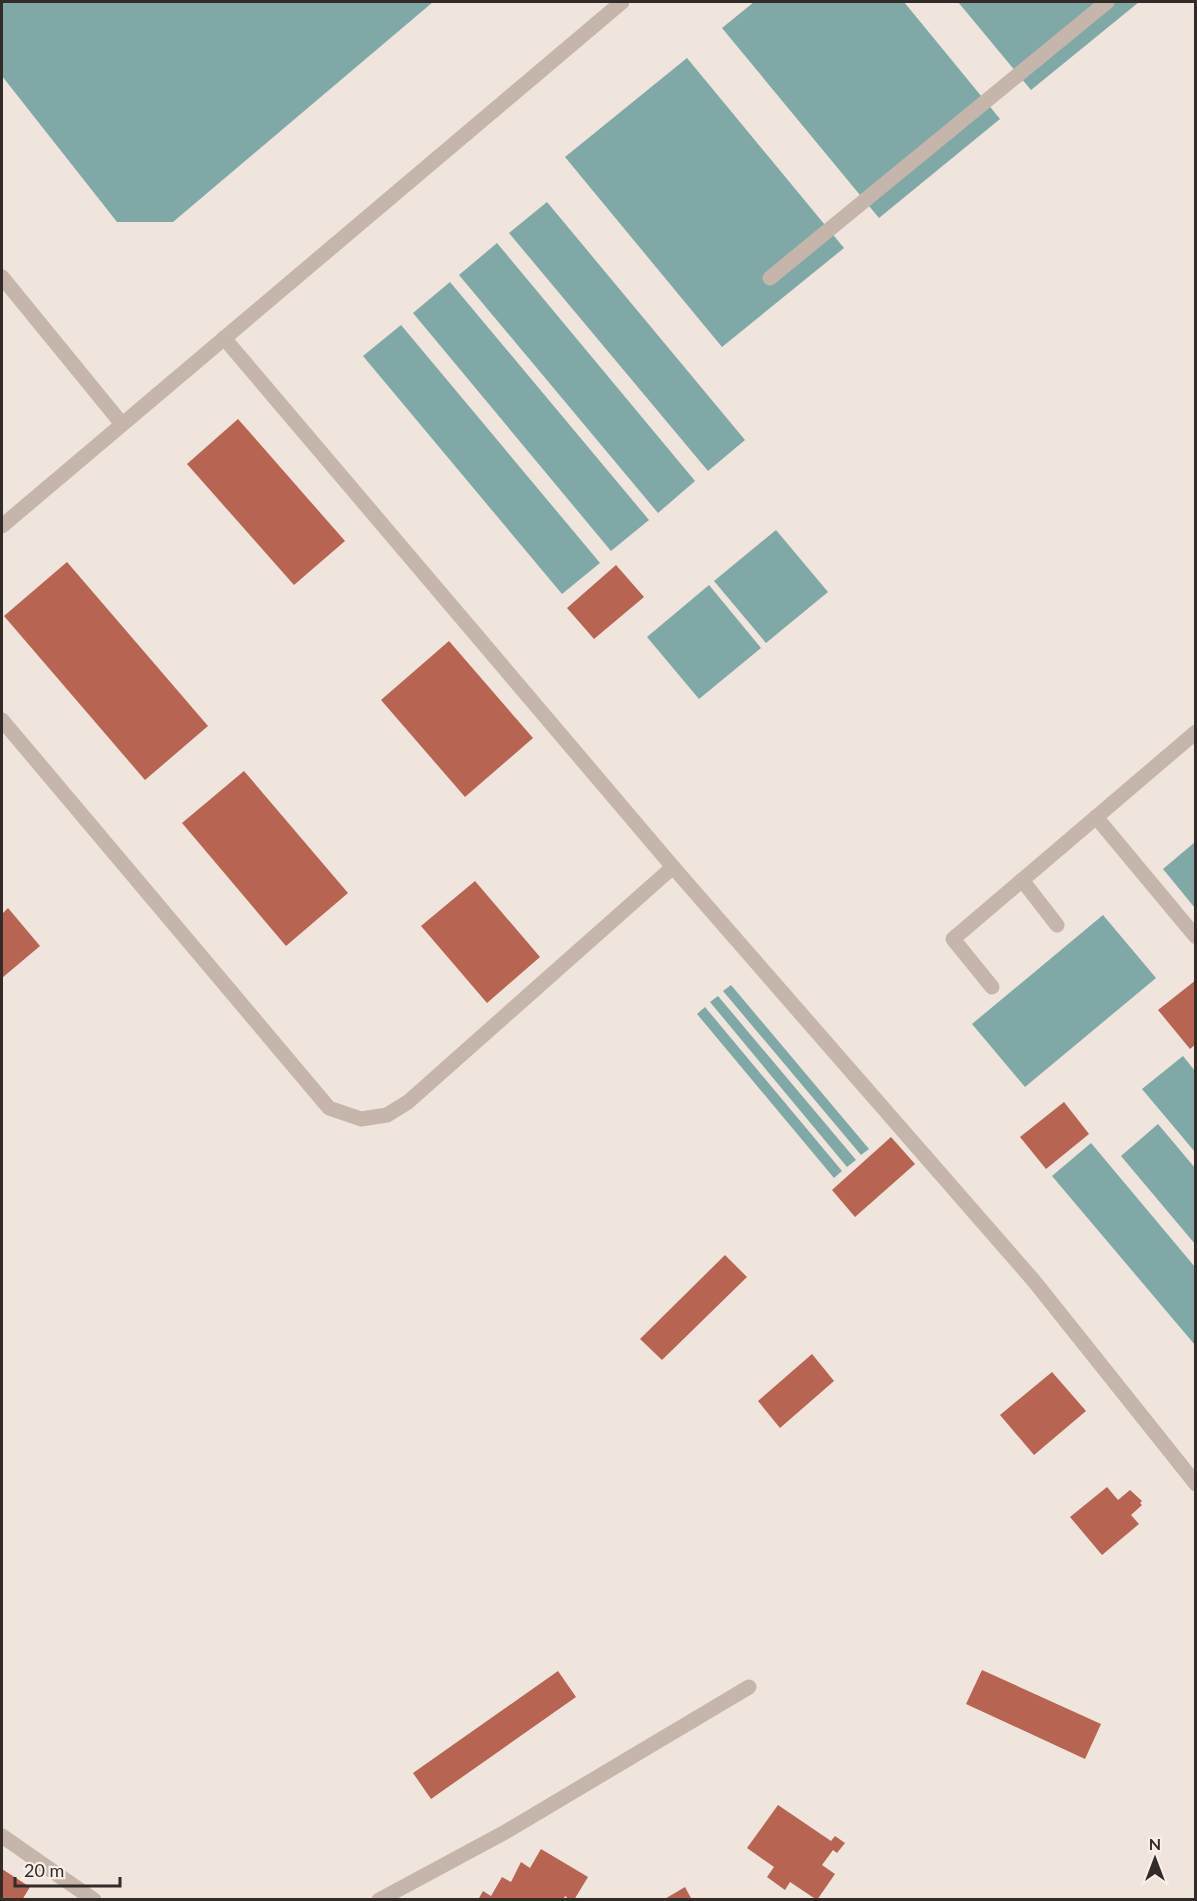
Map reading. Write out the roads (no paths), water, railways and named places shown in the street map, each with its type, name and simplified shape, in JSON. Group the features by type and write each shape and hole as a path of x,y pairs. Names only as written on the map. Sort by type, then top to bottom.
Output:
{"lane":[{"path":"2,526 622,2"},
{"path":"770,278 1107,2"},
{"path":"2,277 122,424"},
{"path":"224,338 672,867 1034,1281 1196,1484"},
{"path":"2,720 329,1108 361,1119 387,1115 408,1102 672,867"},
{"path":"992,987 953,939 1196,732"},
{"path":"1096,816 1196,938"},
{"path":"1022,880 1057,925"},
{"path":"379,1899 507,1832 749,1687"},
{"path":"2,1836 94,1899"}],"water":[{"path":"2,2 433,2 173,222 117,222 2,76"},
{"path":"754,2 904,2 1000,119 879,218 722,28"},
{"path":"958,2 1139,2 1031,90"},
{"path":"687,58 844,248 722,347 565,157"},
{"path":"547,202 745,440 708,471 509,233"},
{"path":"497,243 695,481 658,513 459,275"},
{"path":"450,282 649,520 611,551 413,313"},
{"path":"401,325 600,563 562,594 363,356"},
{"path":"776,530 828,592 766,643 714,581"},
{"path":"709,585 761,648 699,699 647,637"},
{"path":"1195,842 1195,908 1163,869"},
{"path":"1103,915 1156,978 1025,1087 972,1024"},
{"path":"731,985 869,1149 861,1155 723,991"},
{"path":"718,996 856,1160 847,1167 710,1002"},
{"path":"705,1007 842,1171 834,1178 697,1014"},
{"path":"1183,1056 1195,1071 1195,1152 1142,1089"},
{"path":"1158,1124 1195,1168 1195,1244 1121,1156"},
{"path":"1091,1143 1195,1267 1195,1345 1052,1176"}]}
